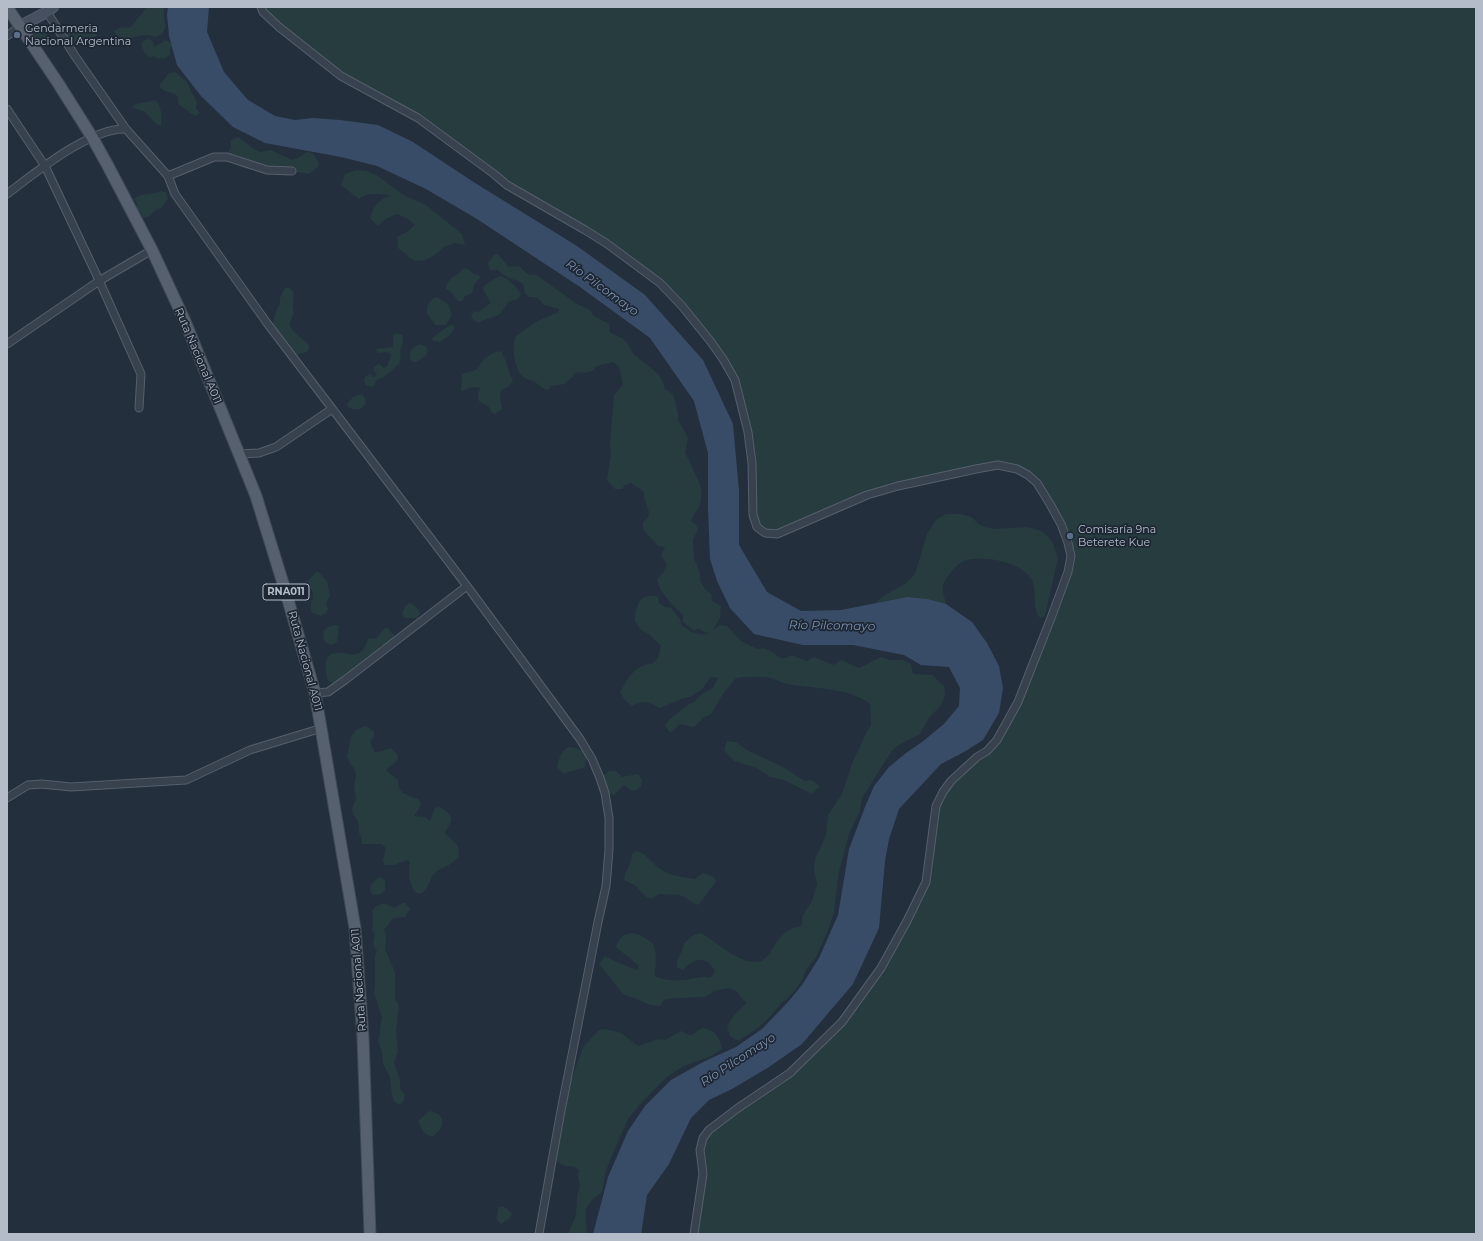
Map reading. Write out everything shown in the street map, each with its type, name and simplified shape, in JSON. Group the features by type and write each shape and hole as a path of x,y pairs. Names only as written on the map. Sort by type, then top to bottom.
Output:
{"main road":[{"name":"Ruta Nacional A011","path":"7,7 92,137 152,250 184,319 256,496 286,593 315,693 355,928 364,1046 370,1234"}],"street":[{"path":"261,7 263,12 279,27 341,76 418,118 507,185 606,243 660,283 682,306 711,342 735,380 748,432 752,463 753,515 757,526 765,533 777,534 867,495 976,468 998,465 1017,469 1028,475 1037,483 1054,510 1068,543 1071,556 1068,572 1018,702 997,740 987,751 951,781 943,792 936,806 926,882 907,921 881,968 842,1022 790,1073 738,1108 709,1130 703,1138 700,1150 703,1174 694,1234"},
{"path":"7,36 20,26 50,10 75,56 126,129 168,176 175,194 267,323 467,586 584,745 592,759 600,778 609,818 609,850 606,886 560,1116 539,1234"},
{"path":"7,109 45,166 99,281 140,374 139,408"},
{"path":"7,194 45,166 92,137 116,128 126,129"},
{"path":"168,176 214,157 227,157 267,170 292,171"},
{"path":"7,344 99,281 152,250"},
{"path":"239,454 259,453 276,447 332,410"},
{"path":"315,693 328,692 467,586"},
{"path":"7,798 28,785 42,784 71,787 186,780 250,750 322,728"}],"green space":[{"path":"147,7 164,7 164,21 166,26 163,32 157,37 141,35 128,39 120,38 114,31 119,28 131,27"},
{"path":"261,7 1476,7 1476,1234 694,1234 703,1138 790,1073 842,1022 881,968 926,882 936,806 943,792 987,751 1018,702 1071,556 1061,524 1028,475 998,465 898,486 777,534 757,527 752,463 735,380 682,306 629,261 507,185 441,135 364,88 279,27"},
{"path":"95,24 100,27 95,38 90,41 72,43 64,34 67,31 72,33"},
{"path":"38,26 43,28 48,36 45,42 39,45 34,41 32,30"},
{"path":"149,38 153,42 154,47 166,40 173,45 170,49 170,54 164,58 153,56 150,58 145,53 141,45 142,42"},
{"path":"175,72 187,82 195,98 197,103 196,109 200,113 195,116 178,103 177,95 165,91 159,86 169,73"},
{"path":"155,100 160,108 161,126 156,124 145,112 132,107 137,104"},
{"path":"235,138 240,138 255,150 260,152 271,150 292,160 298,158 306,152 312,153 319,162 318,167 309,174 298,172 271,174 244,168 234,164 226,157 231,147 230,141"},
{"path":"356,170 367,171 378,176 405,196 426,205 462,234 465,245 454,243 444,247 435,255 426,260 414,261 398,248 397,237 407,232 415,225 407,218 397,214 387,218 378,226 370,218 373,209 377,204 390,195 370,194 359,199 341,185 345,174"},
{"path":"160,191 166,192 168,199 161,208 156,210 148,217 143,218 137,209 137,203 134,199"},
{"path":"498,254 509,267 519,266 530,275 535,274 577,304 590,310 594,316 609,324 610,332 626,342 634,354 658,374 664,383 665,389 673,394 678,413 678,420 688,438 685,453 699,481 701,489 700,504 691,521 698,529 693,540 694,558 700,573 700,581 706,590 711,594 712,601 721,606 720,618 713,630 720,625 727,626 741,641 757,649 763,648 771,651 782,659 792,655 807,661 814,657 833,665 842,660 859,668 881,657 890,660 902,660 911,664 913,674 932,675 944,686 945,695 941,705 929,718 920,734 897,746 891,752 862,798 860,811 849,834 839,872 834,912 828,931 816,957 806,970 797,988 787,999 781,1003 769,1018 759,1027 738,1041 730,1036 727,1026 732,1018 746,1003 736,991 728,988 714,991 705,997 664,1000 660,1006 648,1004 636,998 625,995 599,964 605,956 637,970 639,966 616,947 621,937 629,933 634,933 639,934 651,942 655,948 655,976 673,980 684,980 700,977 710,978 715,972 712,966 704,960 696,961 683,970 677,967 677,961 684,943 695,934 701,933 732,954 744,960 759,962 768,956 786,932 801,926 803,915 812,901 817,884 814,869 816,856 826,834 828,815 842,794 852,764 871,725 870,704 852,694 797,686 766,677 736,678 723,694 711,714 703,718 694,727 680,724 670,733 665,725 670,719 694,702 702,694 713,688 718,678 711,677 702,689 690,697 681,699 660,708 646,702 632,706 625,700 620,693 629,677 642,666 654,663 658,657 661,646 649,634 641,630 635,621 636,610 643,598 647,596 658,597 659,603 665,607 671,608 680,619 681,624 691,632 707,634 711,632 706,633 698,628 694,631 683,622 683,615 667,598 661,589 657,579 663,573 667,565 661,555 665,547 658,546 643,529 643,522 648,517 649,512 644,497 644,492 631,483 625,485 622,489 615,489 607,480 611,455 610,444 614,395 623,385 619,367 613,362 597,366 592,371 586,373 577,372 565,384 551,386 549,390 542,388 534,381 526,379 516,366 514,354 515,337 534,323 558,312 559,309 544,305 539,299 529,297 525,293 523,284 509,278 497,270 490,270 488,263 494,255"},
{"path":"464,268 481,276 474,285 472,293 465,296 462,301 458,301 451,292 446,289 448,282"},
{"path":"499,276 509,281 514,286 521,294 520,297 508,303 499,315 479,323 471,318 472,314 475,311 478,312 491,303 483,290 484,286"},
{"path":"285,288 289,288 293,291 294,312 290,322 291,328 310,347 307,352 296,355 291,352 272,325 280,304 280,298"},
{"path":"437,297 448,304 452,315 446,325 435,325 427,313 429,303"},
{"path":"450,325 455,326 449,335 440,342 433,341 432,338"},
{"path":"397,333 402,335 403,342 400,350 401,355 399,364 384,377 377,380 373,387 366,385 364,381 366,376 370,374 375,377 377,373 374,371 374,367 379,364 384,368 388,365 391,354 386,352 378,353 375,349 393,347 393,335"},
{"path":"420,344 427,347 427,354 425,357 413,362 410,359 410,353 413,348"},
{"path":"499,351 502,352 513,381 508,387 501,390 500,397 502,409 495,414 491,412 489,407 479,401 478,395 480,388 473,387 461,391 462,374 476,370 484,359"},
{"path":"362,394 366,400 364,406 360,409 351,409 348,407 347,404 353,397"},
{"path":"946,514 960,514 971,517 980,525 993,529 1027,527 1042,531 1052,541 1058,558 1045,616 1040,618 1037,613 1034,588 1030,577 1017,567 992,559 967,560 960,563 950,573 943,586 946,604 928,599 907,597 875,603 885,595 905,584 915,574 927,534 936,520"},
{"path":"316,572 318,572 327,581 330,596 326,603 328,609 326,613 321,616 312,613 311,608 313,594 308,581"},
{"path":"409,603 417,608 420,614 417,618 405,618 402,614 405,606"},
{"path":"335,625 339,626 337,642 330,645 325,642 323,635 324,630"},
{"path":"388,628 395,637 388,643 380,646 377,652 368,657 367,661 362,666 354,666 353,672 344,679 335,683 328,681 326,663 329,656 337,653 353,655 359,653 363,650 369,638 376,639 384,629"},
{"path":"365,726 374,732 374,737 370,742 375,753 391,748 397,754 398,759 386,770 398,780 399,788 402,792 419,799 421,805 414,816 425,817 430,821 435,808 440,807 448,813 451,818 450,824 445,833 457,845 459,856 453,862 435,873 426,890 420,894 415,892 410,881 410,862 407,860 394,865 385,865 383,860 386,848 381,844 362,844 358,821 353,814 352,808 356,799 354,786 356,775 347,756 351,737 356,730"},
{"path":"727,741 736,742 747,750 783,767 805,781 812,780 820,786 812,794 784,780 770,777 757,768 734,761 724,750"},
{"path":"568,747 583,752 586,762 585,767 563,774 557,767 558,761 564,750"},
{"path":"609,771 616,771 622,777 638,774 642,780 641,786 635,791 630,790 624,785 614,795 608,794 600,781"},
{"path":"637,851 667,873 695,879 703,873 714,877 716,882 698,905 679,895 660,894 651,899 645,896 636,886 624,880 632,854"},
{"path":"379,877 385,880 385,890 381,894 373,895 370,890 371,885"},
{"path":"384,903 395,908 402,903 405,903 410,909 405,917 393,918 384,929 386,935 385,949 395,972 395,999 399,1005 396,1031 398,1052 394,1063 400,1080 400,1089 405,1094 404,1100 399,1105 394,1101 392,1096 390,1077 383,1063 382,1052 378,1041 382,1017 374,993 375,957 377,951 373,943 375,934 372,930 372,911 376,906"},
{"path":"703,1028 716,1035 720,1041 722,1049 709,1057 684,1066 668,1076 642,1102 628,1119 606,1170 602,1192 595,1197 586,1210 587,1234 568,1234 576,1215 577,1196 580,1187 578,1176 579,1170 574,1167 562,1165 552,1156 568,1089 583,1047 599,1030 605,1029 621,1033 638,1046 658,1039 665,1040 681,1031 689,1035 694,1034"},
{"path":"432,1111 440,1116 442,1123 439,1130 432,1137 423,1131 418,1121 428,1112"},
{"path":"502,1206 512,1214 510,1218 501,1224 497,1220 497,1217 498,1208"}],"water":[{"name":"Río Pilcomayo","path":"168,7 209,7 207,32 224,72 248,100 275,116 295,120 313,118 378,125 413,142 475,183 577,246 645,295 703,360 733,424 739,491 739,545 767,592 801,611 841,610 907,597 928,599 946,604 972,622 987,643 999,666 1003,688 999,713 983,740 941,764 899,809 889,839 885,861 879,928 853,984 802,1044 769,1067 732,1089 709,1100 691,1118 669,1164 647,1195 641,1234 593,1234 608,1177 628,1131 645,1106 671,1080 703,1062 736,1047 762,1029 802,985 819,958 838,915 849,849 874,786 889,767 944,724 959,706 960,688 949,667 921,665 904,655 853,645 803,645 754,634 730,608 717,581 710,559 708,453 694,401 650,338 580,287 477,219 426,189 377,166 341,157 265,143 233,127 201,96 177,65 169,36 167,14"}],"place":[{"name":"Gendarmeria Nacional Argentina","path":"17,35"},
{"name":"Comisaría 9na Beterete Kue","path":"1070,536"}]}
